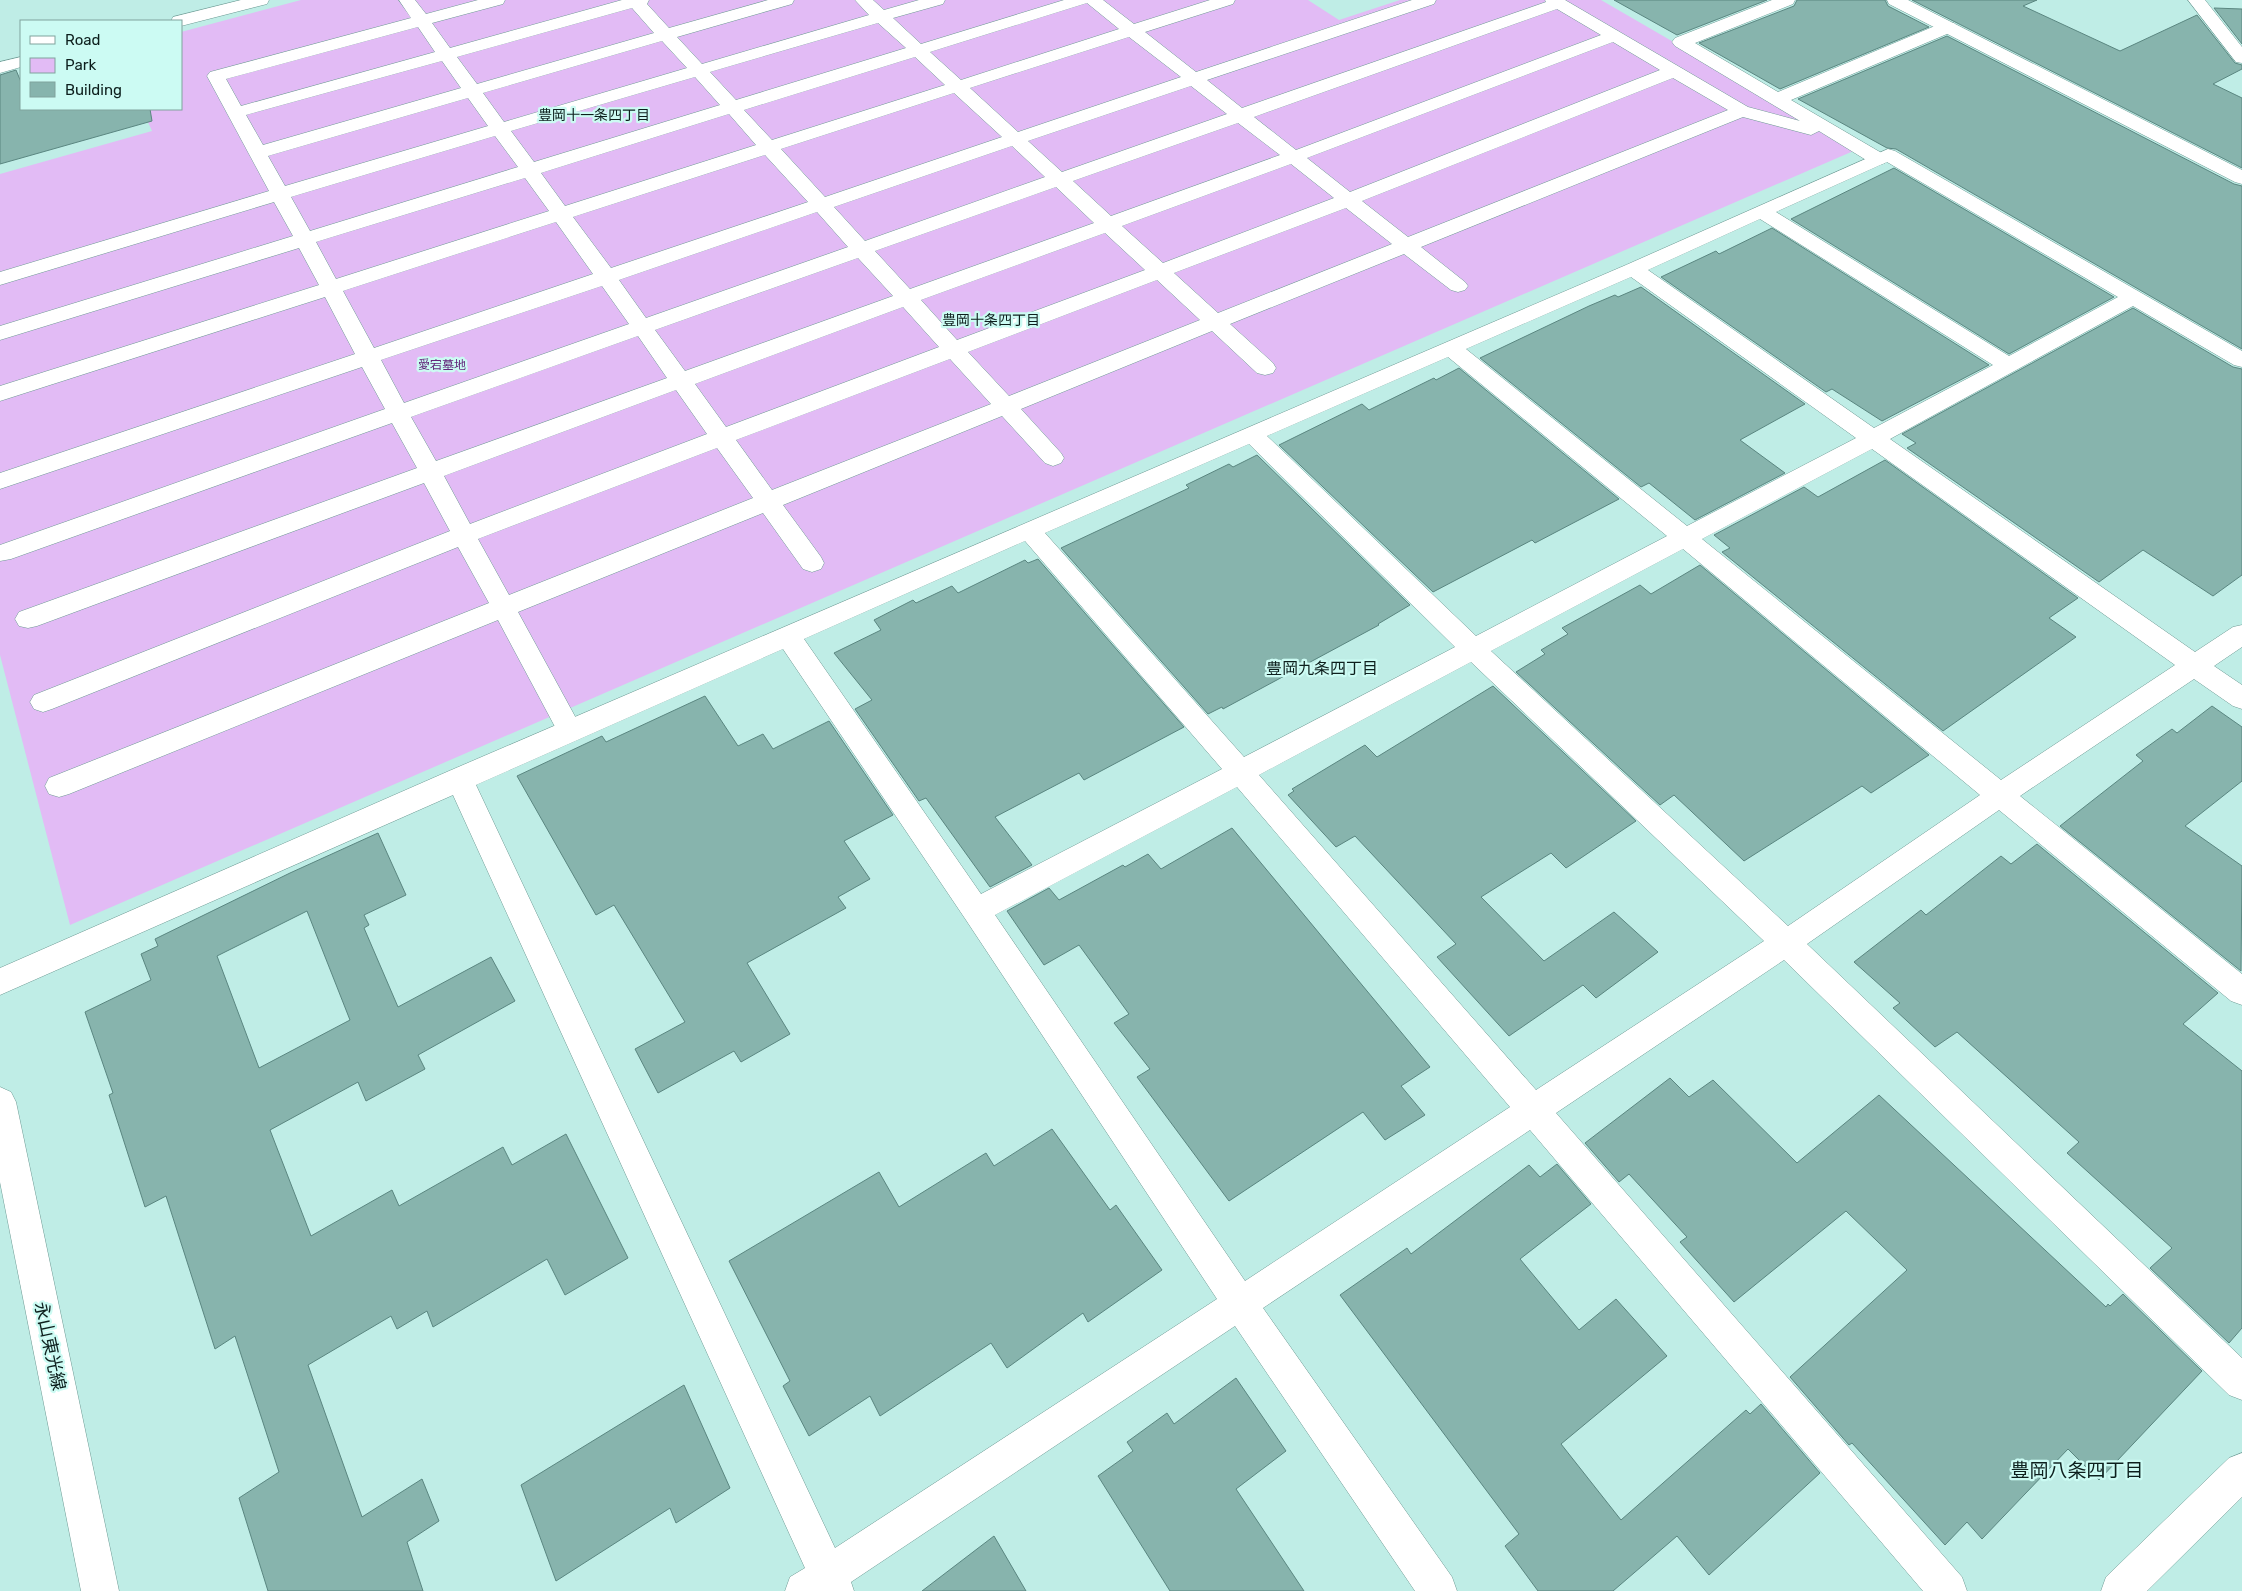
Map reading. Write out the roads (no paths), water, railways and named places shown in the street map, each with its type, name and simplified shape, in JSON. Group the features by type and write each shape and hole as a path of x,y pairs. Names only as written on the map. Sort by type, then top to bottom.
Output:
{"street":[{"path":"182,20 261,0"},
{"path":"407,0 812,563"},
{"path":"497,0 216,76 570,731"},
{"path":"235,113 637,0 666,35 1053,458"},
{"path":"257,153 786,0"},
{"path":"862,0 1265,368"},
{"path":"0,279 279,194 937,0"},
{"path":"0,333 1081,0"},
{"path":"1093,0 1458,286"},
{"path":"0,394 1228,0"},
{"path":"0,482 1428,0"},
{"path":"1787,0 1681,42 1878,159"},
{"path":"1902,3 1926,0"},
{"path":"2196,0 2242,58"},
{"path":"2,552 1556,2 1742,111 1839,136"},
{"path":"1902,3 2242,178"},
{"path":"1778,99 1948,27"},
{"path":"28,619 1293,157 1614,36"},
{"path":"0,68 20,62"},
{"path":"43,702 464,536 1348,200 1674,71"},
{"path":"59,786 1742,111"},
{"path":"0,982 459,779 1029,530 1253,435 1888,156 2242,360"},
{"path":"1762,212 2007,364"},
{"path":"1633,269 2242,699"},
{"path":"976,911 1240,770 1474,650 1874,438 2007,364 2134,297"},
{"path":"1451,348 1686,537 1999,796 2242,992"},
{"path":"1253,435 1474,650 1786,943 2242,1382"},
{"path":"1029,530 1240,770 1531,1111 1948,1591"},
{"path":"459,779 822,1586 1240,1304 1786,943 1999,796 2242,634"},
{"path":"788,636 976,911 1240,1304 1438,1591"},
{"name":"永山東光線","path":"0,1102 100,1591"},
{"path":"2120,1591 2242,1471"}],"district":[{"name":"豊岡十一条四丁目","path":"594,115"},
{"name":"豊岡十条四丁目","path":"991,320"},
{"name":"豊岡九条四丁目","path":"1322,668"},
{"name":"豊岡八条四丁目","path":"2077,1470"}],"park label":[{"name":"愛宕墓地","path":"442,365"}]}
